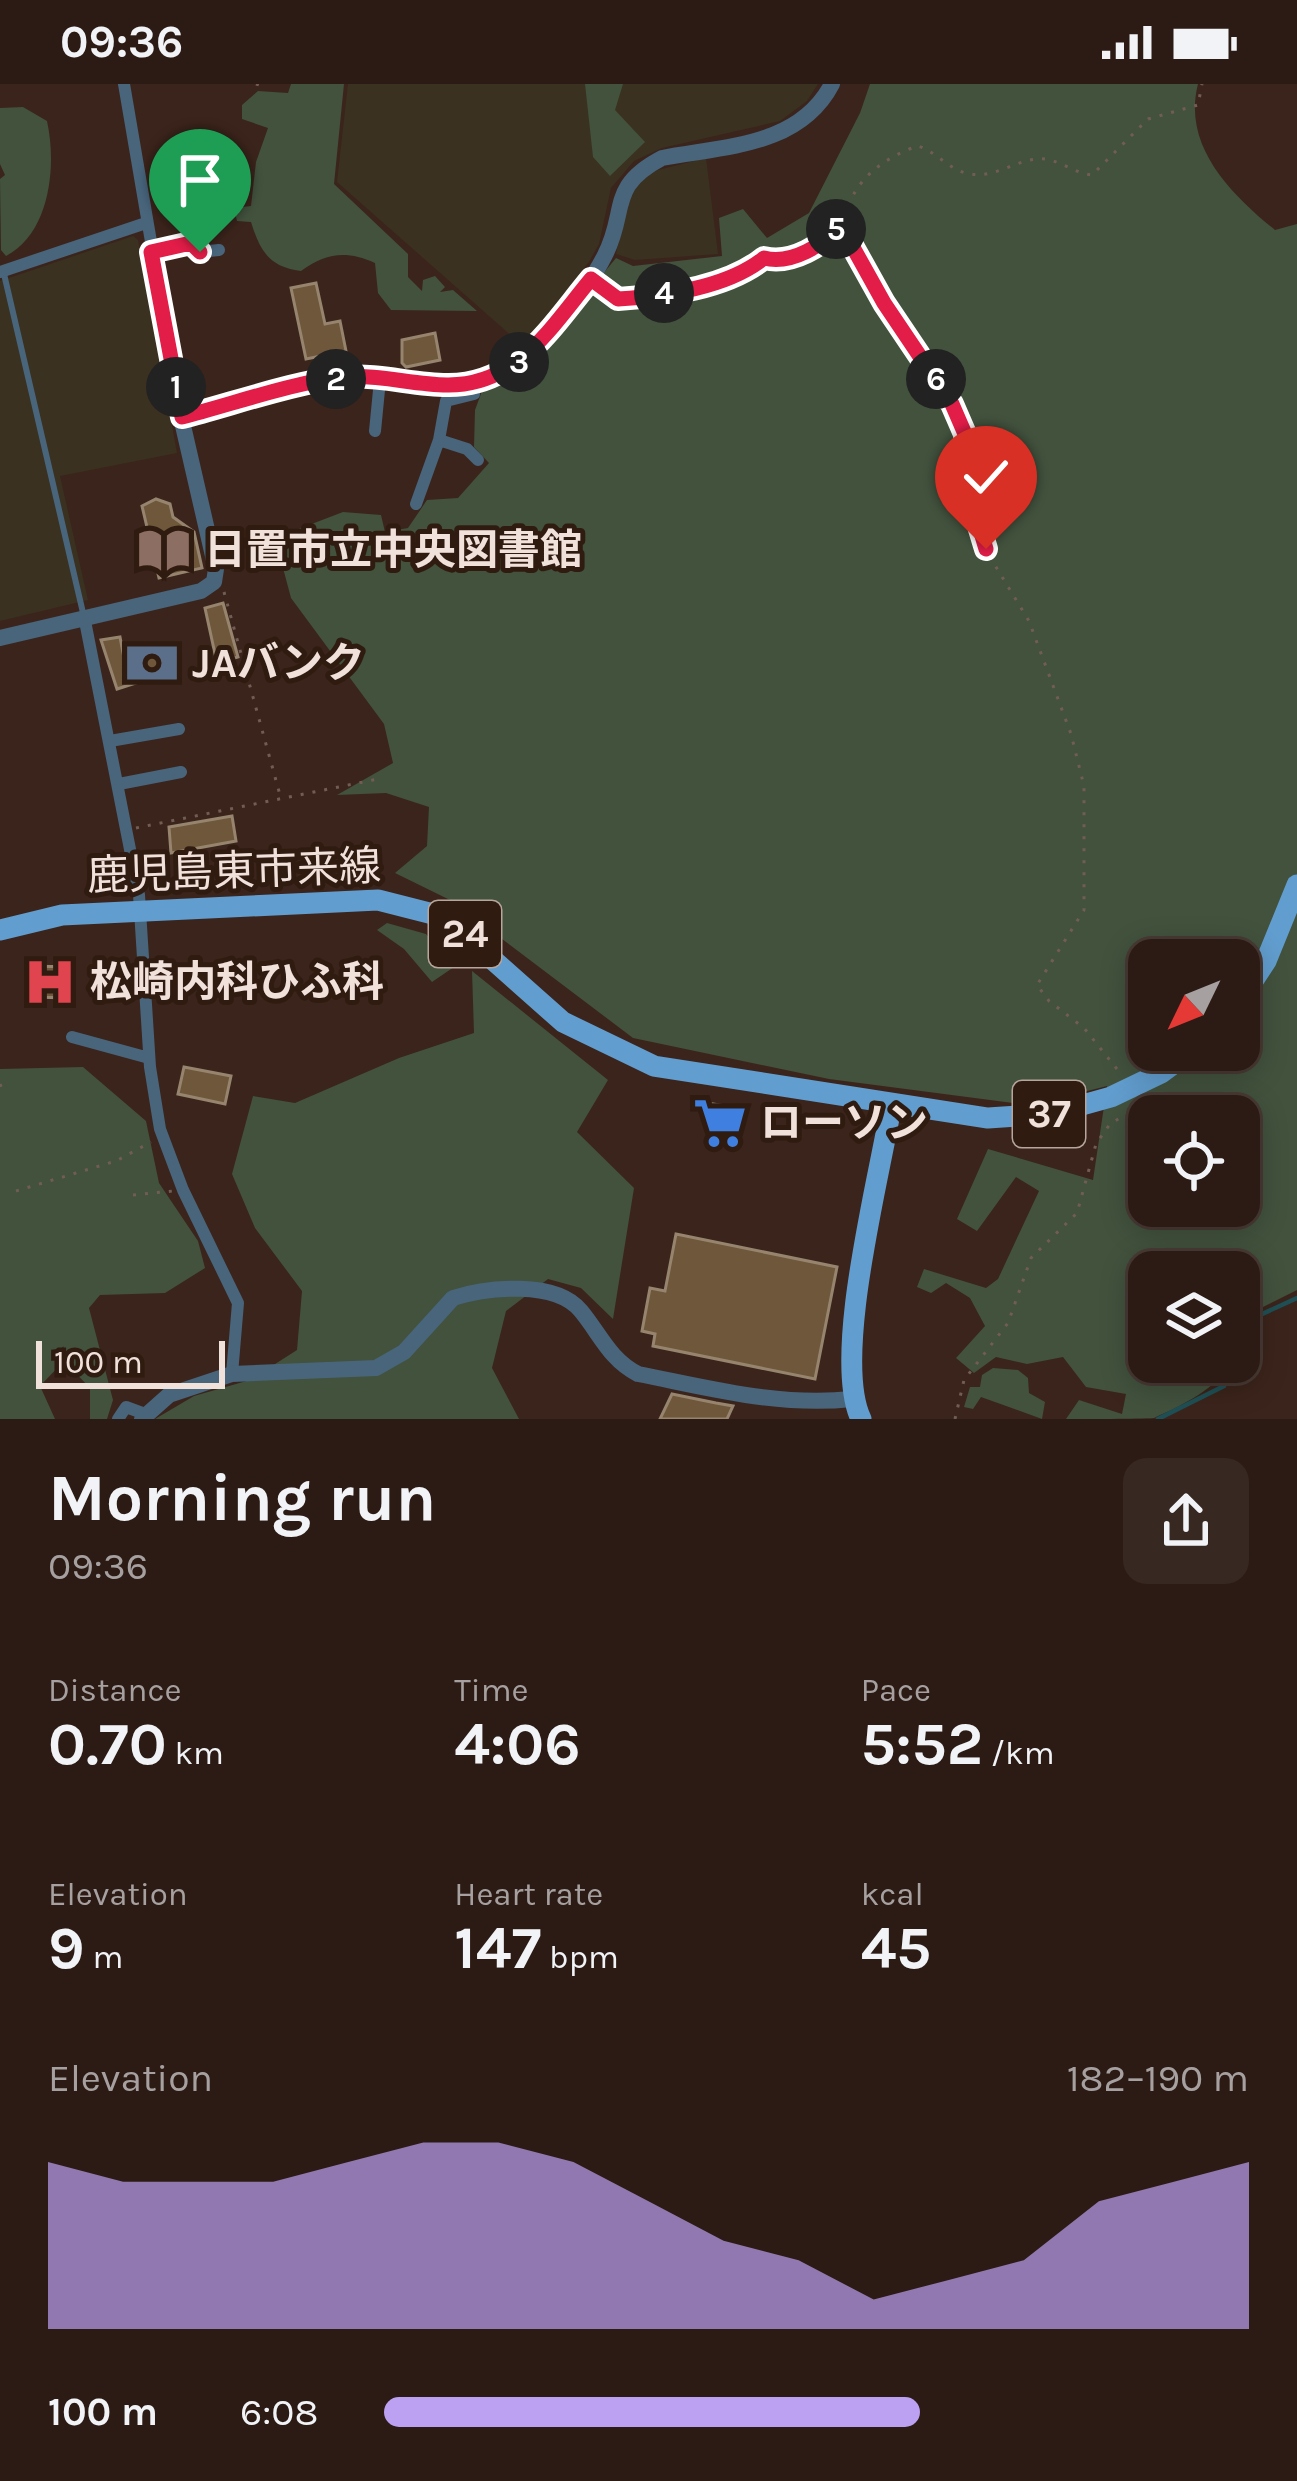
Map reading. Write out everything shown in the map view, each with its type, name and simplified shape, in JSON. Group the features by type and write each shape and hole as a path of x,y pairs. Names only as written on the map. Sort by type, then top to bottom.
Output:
{"main road":[{"path":"1260,970 1297,885"},
{"name":"鹿児島東市来線","path":"2,923 350,899 405,905 456,927 563,1022 621,1054 688,1074 892,1107"},
{"name":"37","path":"892,1107 988,1118 1050,1114 1112,1097 1164,1071"},
{"path":"857,1409 849,1356 892,1107"}],"street":[{"path":"0,638 205,590 214,582 216,569 182,417 124,84"},
{"path":"182,417 345,377 475,383 504,374 527,356 591,279 608,250 622,188 644,167 662,158 787,131 811,114 832,84"},
{"path":"2,272 146,223"},
{"path":"151,252 190,237 200,252 219,250"},
{"path":"375,431 380,380"},
{"path":"416,504 439,440 446,401 474,394 475,383"},
{"path":"439,440 467,449 478,460"},
{"path":"85,621 128,830 139,910 149,1058 163,1136 238,1303 232,1375"},
{"path":"110,741 179,728"},
{"path":"119,784 181,772"},
{"path":"72,1037 149,1058"},
{"path":"118,1419 126,1407 144,1416 169,1395 232,1375 376,1368 404,1352 453,1298 533,1291 569,1299 620,1365 638,1374 762,1399 857,1409"}],"lane":[{"path":"2,272 85,621"}],"path":[{"path":"256,84 265,86"},
{"path":"591,279 618,299 649,297 744,274 764,258 783,260 829,239 862,182 902,151 928,149 958,171 974,175 1051,158 1076,173 1092,175 1148,119 1198,105 1202,84"},
{"path":"840,224 884,303 952,404 965,434 970,496 986,549 1029,620 1071,734 1084,786 1084,910 1037,985 1049,1001 1084,1028 1121,1074 1128,1070"},
{"path":"214,582 229,596 281,797"},
{"path":"128,830 383,778"},
{"path":"956,1419 964,1380 1008,1324 1031,1258 1077,1213 1096,1144 1110,1124 1169,1088 1161,1073"},
{"path":"16,1191 116,1161 163,1136"},
{"path":"133,1195 184,1190"}],"shaded area":[{"path":"348,84 818,84 807,101 780,121 662,148 634,161 611,188 599,244 589,262 523,346 337,182"},
{"path":"706,158 718,254 635,260 616,254 628,197 650,172"},
{"path":"133,236 138,240 177,453 60,476 88,600 0,621 0,281"}],"green space":[{"path":"291,84 344,84 334,184 408,254 408,277 422,291 423,280 435,276 445,287 440,292 453,290 477,311 391,310 378,293 375,263 336,255 301,271 290,269 267,256 251,222 237,221 234,208 251,206 256,162 268,128 242,119 242,105 258,91 288,93"},
{"path":"585,84 623,84 615,110 645,142 610,176 593,157"},
{"path":"870,84 1198,84 1197,128 1214,167 1275,230 1297,224 1297,1290 1260,1308 1260,1251 1128,1251 1128,1383 1215,1383 1154,1418 1066,1419 1079,1400 1122,1414 1126,1394 1086,1387 1063,1357 1027,1364 996,1357 974,1373 956,1358 985,1326 970,1298 946,1283 931,1293 917,1287 924,1269 986,1288 998,1279 1039,1191 1016,1177 977,1231 957,1219 988,1149 1093,1180 1107,1086 1048,1101 1013,1103 829,1079 633,1038 452,901 395,873 427,846 429,807 386,793 337,795 393,763 384,724 291,598 275,538 343,512 381,515 385,532 408,528 427,500 458,498 489,463 474,447 475,410 482,391 526,368 616,258 633,266 722,256 719,218 743,209 767,238 809,213"},
{"path":"23,107 47,121 50,177 32,232 6,256 1,250 0,179 5,175 0,164 0,108"},
{"path":"387,923 426,934 454,967 432,982 404,949 377,930"},
{"path":"472,971 608,1080 577,1132 634,1188 613,1319 581,1288 548,1279 506,1311 492,1368 519,1419 155,1419 194,1396 250,1380 297,1350 302,1291 255,1228 232,1174 253,1096 295,1103 399,1058 474,1033"},
{"path":"83,1067 146,1121 159,1183 198,1241 205,1268 165,1293 100,1295 89,1308 113,1400 107,1419 90,1419 90,1388 64,1361 40,1386 55,1419 0,1419 0,1069"},
{"path":"993,1368 1018,1370 1028,1378 1029,1393 1045,1402 1042,1419 981,1397 973,1409 964,1407 970,1387 980,1387 982,1375"}],"building":[{"path":"316,283 325,324 340,321 346,351 306,359 291,288"},
{"path":"435,333 440,360 406,367 402,340"},
{"path":"156,499 170,504 173,517 194,532 202,568 159,578 142,506"},
{"path":"223,603 238,657 217,663 205,608"},
{"path":"120,637 124,658 160,648 167,673 117,689 101,640"},
{"path":"232,816 236,841 171,853 169,827"},
{"name":"松崎内科ひふ科","path":"28,966 73,967 73,998 28,997"},
{"path":"184,1067 231,1076 225,1104 178,1094"},
{"path":"713,1104 732,1107 724,1142 708,1140"},
{"path":"676,1234 837,1267 815,1379 653,1346 655,1334 642,1331 650,1288 665,1291"},
{"path":"672,1394 733,1406 727,1419 660,1419"}],"waterway":[{"path":"1260,1315 1297,1298"},
{"path":"1158,1419 1225,1383"}],"place":[{"name":"日置市立中央図書館","path":"164,550"},
{"name":"JAバンク","path":"152,663"},
{"name":"松崎内科ひふ科","path":"50,982"},
{"name":"ローソン","path":"720,1123"}],"route":[{"path":"200,252 191,243 151,252 182,417 345,377 448,386 475,383 504,374 527,356 591,279 618,299 649,297 744,274 764,258 783,260 829,239 840,224 884,303 952,404 965,434 970,496 986,549"}]}
